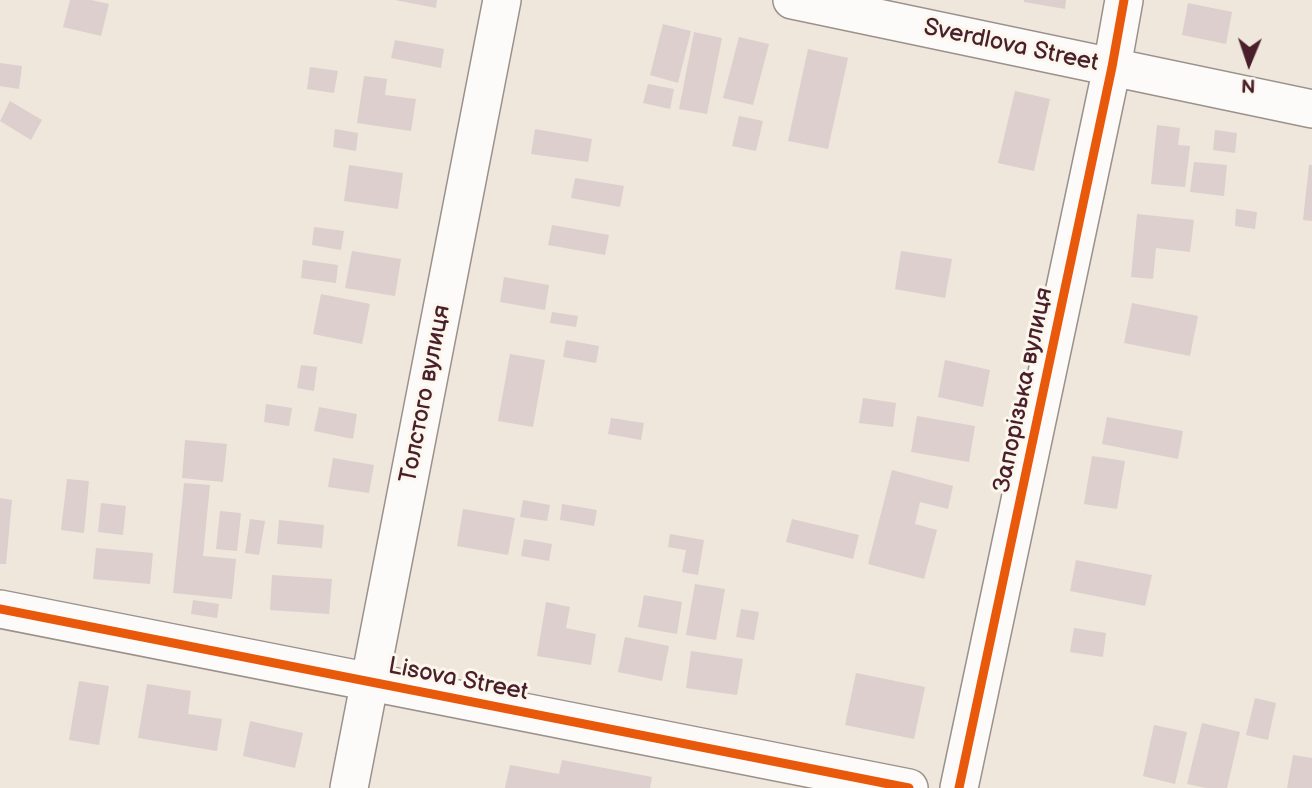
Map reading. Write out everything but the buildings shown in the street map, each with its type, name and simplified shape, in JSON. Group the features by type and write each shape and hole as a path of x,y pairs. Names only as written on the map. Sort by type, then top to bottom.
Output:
{"street":[{"name":"Толстого вулиця","path":"349,788 502,0"},
{"name":"Sverdlova Street","path":"792,0 1312,109"},
{"name":"Запорізька вулиця","path":"959,788 1124,0"},
{"name":"Lisova Street","path":"0,610 909,788"}],"cycle path":[{"path":"959,788 1124,0"},
{"path":"0,609 909,788"}]}
